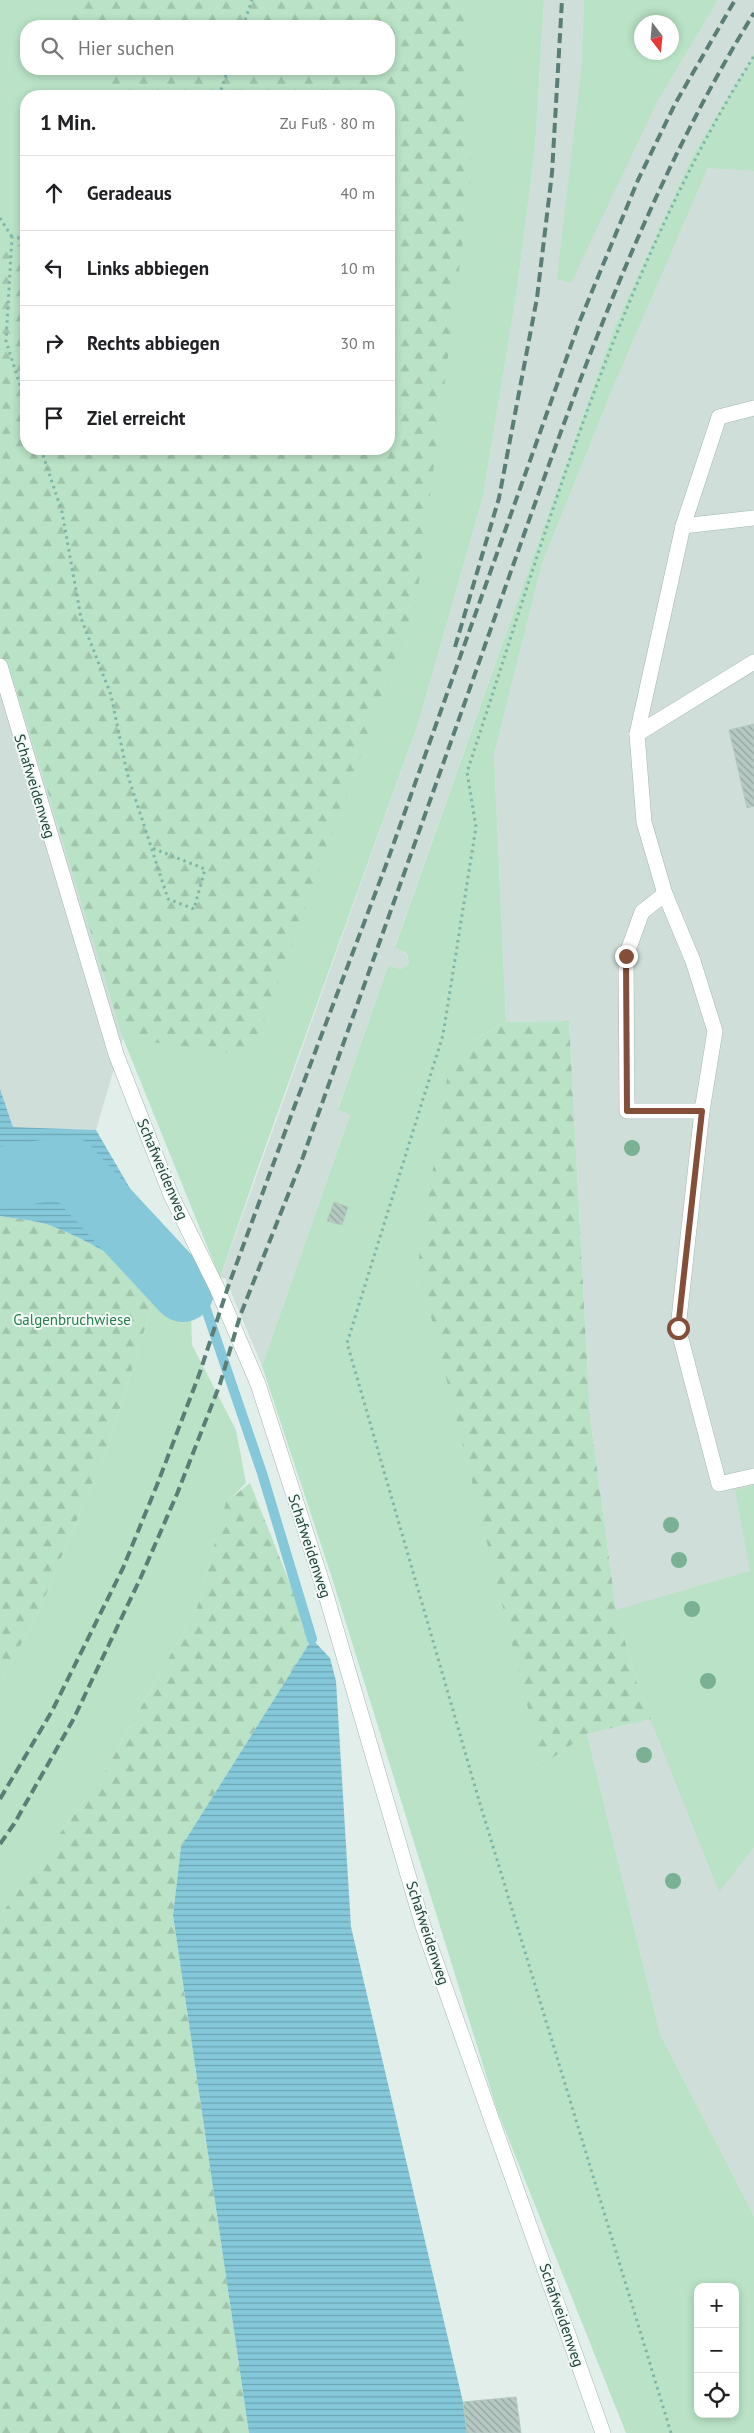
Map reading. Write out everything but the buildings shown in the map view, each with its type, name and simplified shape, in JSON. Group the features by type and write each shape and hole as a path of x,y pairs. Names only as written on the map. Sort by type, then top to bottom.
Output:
{"lane":[{"path":"754,408 719,416 683,526 637,734 644,822 666,894 693,961 715,1031 702,1111 678,1328 719,1484 754,1476"},
{"path":"683,526 754,518"},
{"path":"637,734 754,662"},
{"name":"Schafweidenweg","path":"0,666 116,1054 171,1196 217,1288 258,1384 326,1595 423,1926 603,2433"},
{"path":"666,894 642,912 626,956 627,1111 702,1111"}],"path":[{"path":"245,20 252,0"},
{"path":"671,2433 478,1797 348,1343 442,1035 476,827 467,772 616,331 696,156 754,56"},
{"path":"221,90 226,75"},
{"path":"0,218 12,237 6,341 20,385"},
{"path":"12,237 20,238"},
{"path":"43,455 62,512 81,618 110,695 127,773 168,899 194,909 205,869 152,848"}],"shaded area":[{"path":"544,0 584,0 581,71 656,104 718,0 754,0 754,57 693,155 614,328 395,946 407,955 409,964 401,969 388,966 338,1108 350,1115 262,1366 225,1278 220,1278 419,721 483,496 516,297 535,149"},
{"path":"754,99 754,2216 660,2034 587,1734 650,1719 616,1610 590,1416 569,1021 506,1022 494,754 542,564 615,383 708,168"},
{"path":"13,679 123,1038 96,1130 13,1127 0,1089 0,683"}],"green space":[{"path":"0,0 544,0 535,149 516,297 483,496 419,721 220,1278 123,1038 13,679 0,683"},
{"path":"63,0 464,0 471,177 416,605 251,1056 123,1038 22,707 13,679 0,653 0,255 20,244 20,455 395,455 395,90 103,90 97,75 395,75 395,20 72,20"},
{"path":"584,0 718,0 656,104 571,283 557,279 581,71"},
{"path":"754,54 754,171 708,168 615,383 542,564 494,754 506,1022 451,1053 542,1764 587,1734 660,2034 754,2216 754,2433 626,2433 497,2110 332,1578 262,1366 350,1115 338,1109 388,966 401,969 409,964 407,954 395,947 614,328 693,155"},
{"path":"569,1021 590,1416 616,1610 639,1690 651,1719 587,1734 542,1765 418,1264 451,1053 506,1022"},
{"name":"Galgenbruchwiese","path":"0,1216 43,1223 78,1237 120,1262 156,1293 108,1446 39,1611 0,1683"},
{"path":"156,1293 191,1315 192,1345 236,1430 246,1483 226,1503 197,1608 104,1773 0,1916 0,1683 39,1611 108,1446"},
{"path":"250,1483 312,1639 181,1847 173,1915 249,2433 0,2433 0,1916 104,1773 197,1608 226,1502"},
{"path":"754,1485 754,1847 719,1892 639,1690 616,1610 750,1571 735,1490"}],"water":[{"path":"0,1089 13,1127 96,1130 180,1274 156,1293 120,1262 78,1237 43,1223 0,1216"},
{"path":"312,1639 330,1658 336,1681 351,1927 463,2402 467,2433 249,2433 173,1915 181,1847"}],"waterway":[{"path":"0,1178 68,1167 183,1291"},
{"path":"183,1291 206,1309 262,1473 312,1639"}],"railway":[{"path":"455,647 499,498 537,298 552,173 562,0"},
{"path":"0,1799 52,1711 123,1568 157,1485 199,1375 228,1287 295,1105 386,865 579,323 638,180 675,104 735,0"},
{"path":"0,1844 14,1824 73,1720 141,1577 177,1494 220,1384 240,1316 303,1157 530,517 585,369 614,295 678,151 714,81 754,13"}],"route":[{"path":"626,956 627,1111 702,1111 678,1328"}]}
